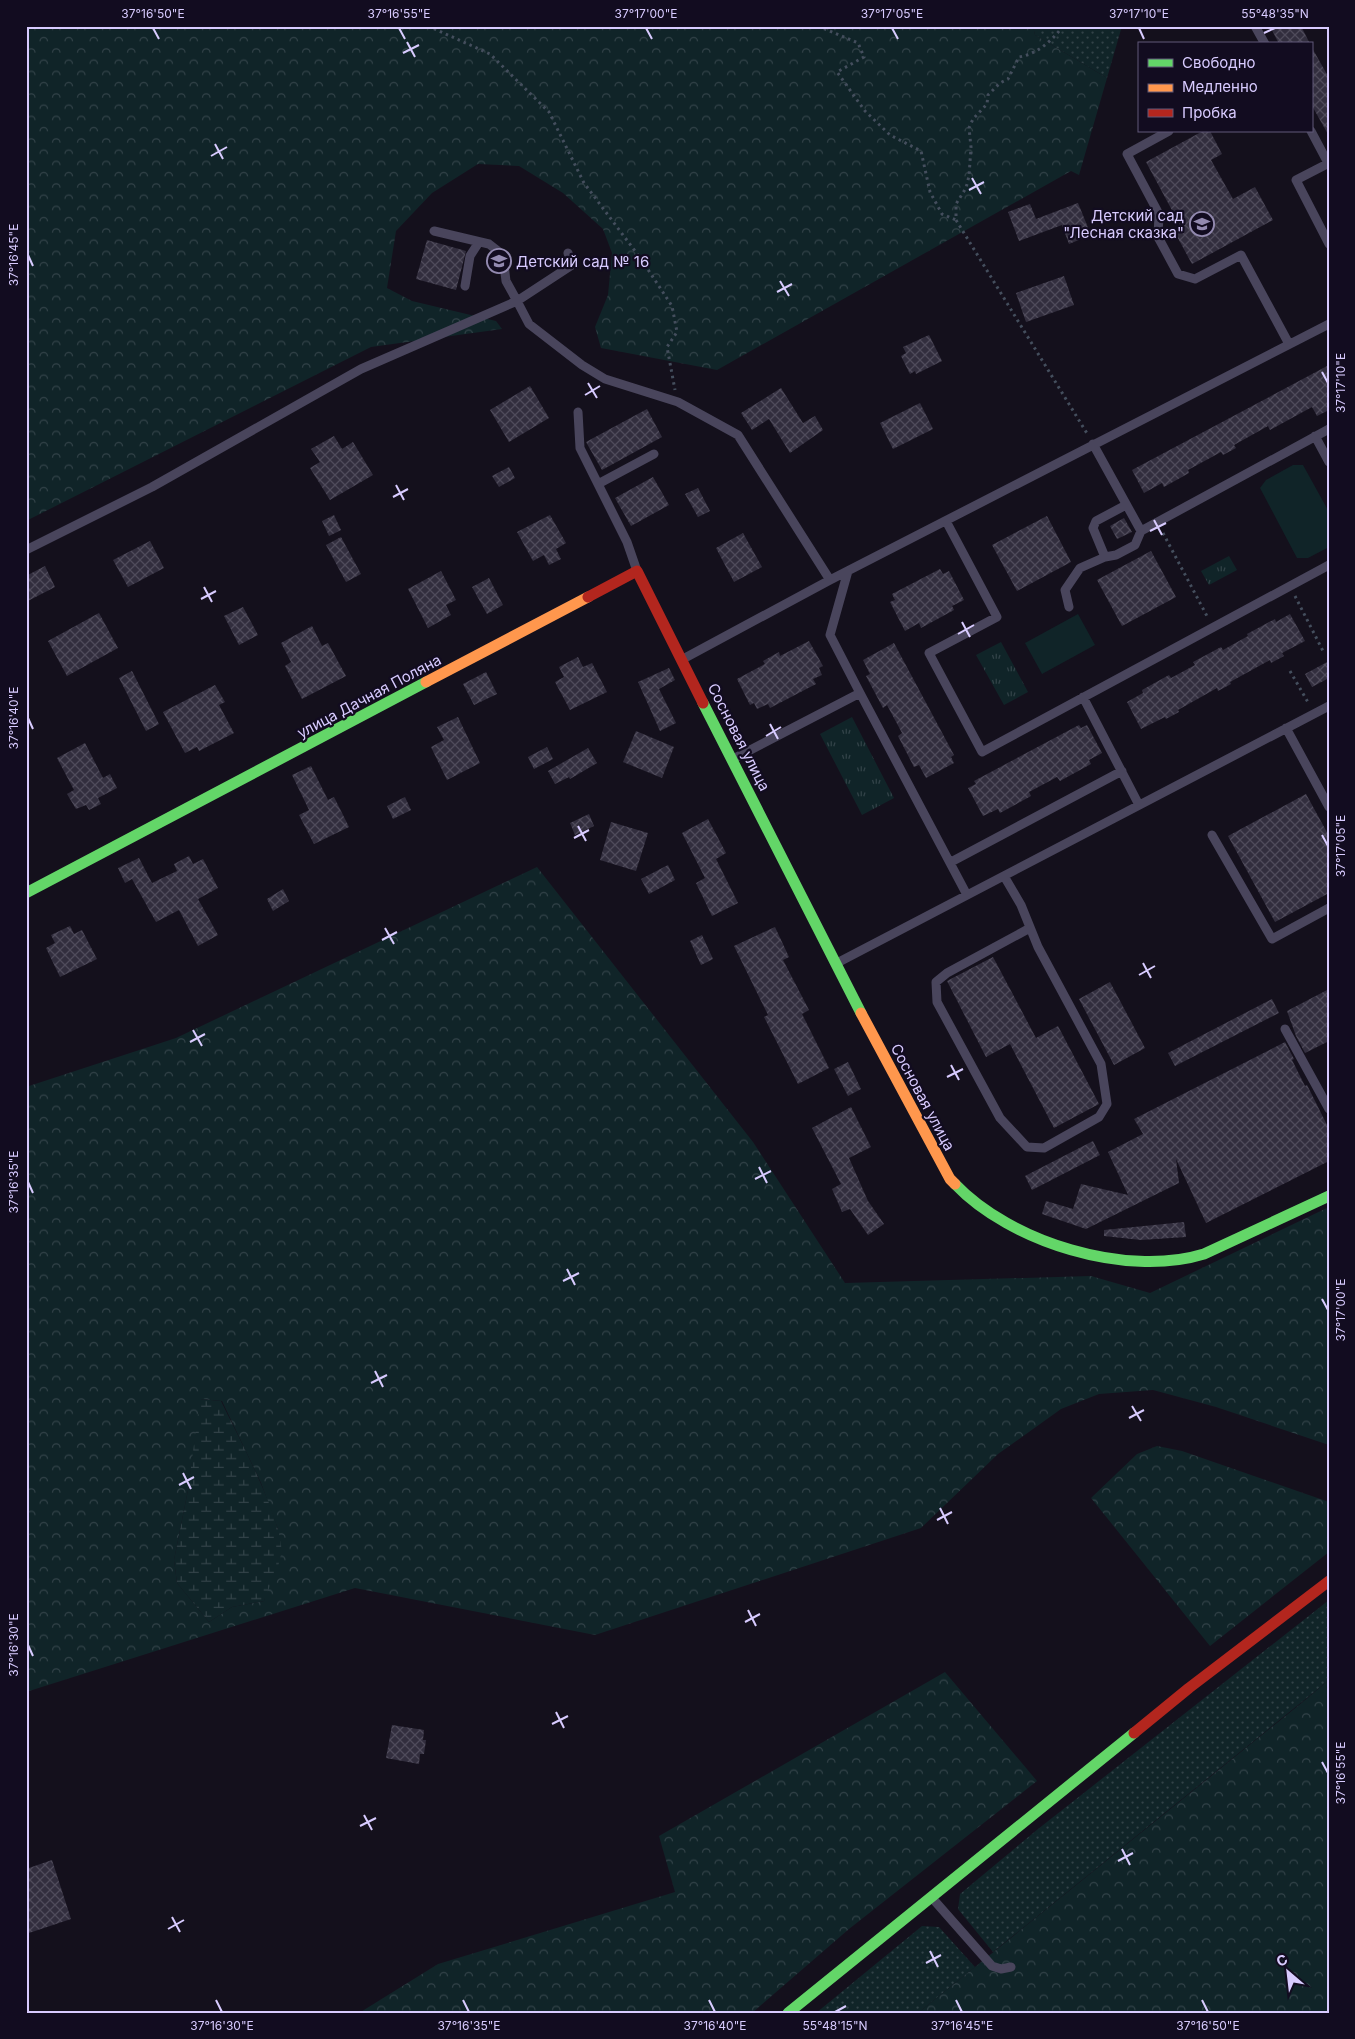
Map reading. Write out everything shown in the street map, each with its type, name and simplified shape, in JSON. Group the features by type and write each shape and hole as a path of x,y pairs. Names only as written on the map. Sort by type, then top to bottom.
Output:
{"street":[{"path":"637,571 683,659"},
{"name":"улица Дачная Поляна","path":"26,893 637,571"},
{"name":"Сосновая улица","path":"683,659 835,964 950,1179 987,1212 1062,1246 1104,1257 1162,1263 1188,1259 1225,1246 1329,1196"},
{"path":"788,2013 1189,1688 1329,1582"}],"lane":[{"path":"1255,26 1264,42"},
{"path":"1167,132 1127,154 1159,214 1158,237 1178,274 1194,279 1241,255 1289,344"},
{"path":"1312,132 1329,163 1296,180 1329,244"},
{"path":"434,232 489,244 498,251 504,265 506,281 529,324 582,365 605,379 678,402 738,435 830,580"},
{"path":"465,286 470,256 479,242"},
{"path":"26,550 152,487 361,369 517,301 572,265 568,253"},
{"path":"683,659 830,580 1329,324"},
{"path":"578,412 580,448 628,542 637,571"},
{"path":"1069,607 1065,590 1080,568 1105,556 1116,556 1135,545 1140,531 1329,429"},
{"path":"1315,436 1329,462"},
{"path":"1093,444 1140,531"},
{"path":"598,484 654,454"},
{"path":"1105,556 1093,528 1096,521 1126,504"},
{"path":"946,521 997,617 929,653 982,752 1329,565"},
{"path":"848,571 830,635 967,895"},
{"path":"733,759 860,693"},
{"path":"1083,697 1139,805"},
{"path":"835,964 1329,706"},
{"path":"1286,728 1329,807"},
{"path":"950,862 1122,771"},
{"path":"1212,835 1272,939 1329,908"},
{"path":"1004,876 1021,905 1038,947 1101,1064 1107,1104 1099,1118 1044,1148 1027,1147 1000,1118 937,1002 936,982 947,973 1030,928"},
{"path":"1285,1028 1329,1109"},
{"path":"931,1897 992,1966 1001,1969 1011,1967"}],"path":[{"path":"428,26 490,54 549,112 584,183 642,259 672,306 677,332 667,347 678,402"},
{"path":"818,26 858,42 864,57 837,72 865,111 890,135 920,150 930,192 942,214 956,220"},
{"path":"1063,26 1039,50 1029,56 1019,58 1008,79 992,90 988,95 987,104 973,119 969,128 971,147 969,176 966,188 956,204 956,220 1093,444"},
{"path":"1157,522 1212,627"},
{"path":"1290,586 1324,653"},
{"path":"1290,671 1314,714"}],"green space":[{"path":"26,26 1033,26 1035,35 1107,78 1079,175 1071,171 717,370 601,348 595,327 608,295 612,253 603,229 563,193 519,166 478,164 432,193 396,231 387,288 412,301 496,321 502,329 371,347 26,521"},
{"path":"1033,26 1122,26 1107,78 1035,35"},
{"path":"1293,465 1303,465 1329,512 1329,547 1308,558 1297,558 1260,488 1266,480"},
{"path":"1229,556 1237,570 1209,585 1201,571"},
{"path":"1078,614 1095,645 1042,674 1025,643"},
{"path":"1001,642 1028,692 1004,705 976,655"},
{"path":"852,717 894,798 862,815 820,734"},
{"path":"537,867 753,1142 845,1283 1091,1276 1150,1293 1329,1207 1329,1445 1216,1407 1153,1390 1099,1394 1061,1409 998,1454 921,1528 595,1635 355,1588 26,1692 26,1087 176,1038","holes":["201,1399 222,1401 261,1483 278,1529 264,1601 232,1607 209,1622 177,1583 174,1560 188,1490"]},
{"path":"200,1399 221,1401 268,1500 276,1522 281,1554 264,1601 232,1607 209,1622 177,1583 174,1560 188,1490"},
{"path":"1157,1446 1182,1451 1329,1502 1329,1552 1210,1646 1091,1498 1137,1454"},
{"path":"1329,1600 1329,1680 993,1952 958,1909 960,1894 1038,1829"},
{"path":"945,1672 1037,1781 849,1929 752,2013 359,2013 438,1964 675,1892 659,1836"},
{"path":"1329,1680 1329,2013 918,2013 1299,1705"},
{"path":"922,1926 939,1927 975,1967 918,2013 816,2013"}],"building":[{"path":"1270,26 1301,26 1309,42 1278,42"},
{"path":"1312,48 1329,78 1329,136 1312,106"},
{"path":"1201,132 1211,132 1222,154 1211,160 1233,199 1255,187 1273,220 1192,264 1174,231 1181,227 1146,162"},
{"path":"1078,203 1091,235 1069,244 1062,225 1019,241 1008,212 1030,204 1036,219"},
{"path":"427,240 466,251 456,290 416,279"},
{"path":"1064,276 1074,305 1026,322 1016,293"},
{"path":"929,335 942,361 916,374 915,371 910,374 901,356 906,353 903,347"},
{"path":"1329,365 1329,410 1317,416 1312,407 1270,430 1268,426 1234,445 1236,448 1223,455 1221,452 1188,470 1189,473 1164,487 1162,483 1144,493 1132,470"},
{"path":"530,386 549,418 509,442 490,410"},
{"path":"781,388 803,423 815,416 823,430 790,453 769,419 752,430 741,413"},
{"path":"920,403 933,429 893,449 880,423"},
{"path":"647,409 662,437 602,470 586,442"},
{"path":"334,436 342,449 353,442 373,475 330,500 310,468 320,462 311,449"},
{"path":"509,467 515,478 499,487 492,476"},
{"path":"653,477 669,505 631,526 615,498"},
{"path":"698,488 710,511 698,517 685,494"},
{"path":"334,515 341,530 329,536 322,521"},
{"path":"550,515 566,543 556,549 561,559 549,565 544,555 533,561 517,532"},
{"path":"1047,516 1071,562 1017,591 992,545"},
{"path":"1124,518 1132,532 1117,539 1110,526"},
{"path":"743,533 762,567 734,582 716,548"},
{"path":"341,537 361,574 346,582 326,545"},
{"path":"150,541 164,568 128,587 113,560"},
{"path":"1151,551 1176,597 1122,626 1097,580"},
{"path":"45,566 55,587 26,602 26,576"},
{"path":"940,569 943,574 949,571 964,600 952,606 954,610 921,628 919,623 905,631 890,602 895,600 892,594"},
{"path":"441,571 456,600 446,605 451,615 428,628 408,589"},
{"path":"489,578 503,605 487,614 472,587"},
{"path":"243,607 258,635 239,645 224,616"},
{"path":"99,613 118,648 67,676 48,641"},
{"path":"1290,614 1305,641 1282,653 1284,656 1271,663 1270,660 1230,682 1231,684 1218,691 1217,688 1178,710 1179,712 1166,719 1165,717 1141,729 1127,702 1143,693 1142,690 1169,675 1171,678 1195,665 1193,662 1221,647 1223,650 1248,636 1247,634 1275,619 1276,622"},
{"path":"312,626 322,646 328,643 346,676 302,699 285,666 291,662 281,643"},
{"path":"809,641 823,666 819,668 822,675 813,679 816,684 770,708 768,704 757,709 754,703 750,705 737,679 765,664 763,661 779,652 780,656"},
{"path":"894,643 954,755 951,757 954,763 926,778 919,765 914,767 898,736 902,733 887,705 883,708 866,676 870,674 863,660"},
{"path":"578,657 583,667 592,663 607,692 570,710 555,682 564,677 559,667"},
{"path":"1329,661 1329,678 1312,687 1305,674"},
{"path":"669,668 675,680 659,689 676,723 660,731 638,682"},
{"path":"132,671 159,724 146,731 119,678"},
{"path":"486,672 497,694 474,705 463,684"},
{"path":"215,685 225,702 219,705 234,733 199,751 197,747 185,753 163,712"},
{"path":"458,717 480,763 447,780 431,747 444,740 437,727"},
{"path":"1079,725 1081,728 1087,725 1102,753 1089,760 1091,764 1060,781 1057,777 1029,792 1031,796 1000,813 998,809 983,816 968,788 976,784 974,781"},
{"path":"636,731 674,747 662,778 623,762"},
{"path":"85,743 103,778 110,774 117,788 98,798 101,804 89,810 86,805 76,809 67,794 74,790 57,758"},
{"path":"547,747 553,759 534,769 528,757"},
{"path":"588,748 597,763 570,779 569,777 555,784 548,771"},
{"path":"311,766 328,800 334,797 349,827 314,844 299,815 309,810 292,775"},
{"path":"1306,794 1329,836 1329,893 1275,922 1228,836"},
{"path":"405,797 411,810 393,819 387,806"},
{"path":"589,814 594,826 575,835 570,823"},
{"path":"708,819 726,853 716,859 738,903 712,916 696,883 705,878 682,833"},
{"path":"611,822 648,833 636,871 600,860"},
{"path":"189,856 193,864 203,859 218,888 198,899 218,935 198,946 179,910 156,922 132,879 125,883 118,868 139,858 152,883 177,871 174,864"},
{"path":"668,865 675,880 649,894 641,879"},
{"path":"283,889 289,901 273,911 267,899"},
{"path":"70,926 74,934 82,930 97,959 60,977 46,948 55,943 51,935"},
{"path":"775,927 789,957 783,960 809,1010 802,1014 829,1068 798,1084 764,1017 768,1015 734,946"},
{"path":"702,935 713,959 701,965 690,941"},
{"path":"993,957 1036,1038 1058,1026 1099,1104 1054,1128 1010,1044 986,1057 947,981"},
{"path":"1110,982 1145,1048 1114,1065 1079,999"},
{"path":"1329,989 1329,1041 1305,1053 1296,1036 1287,1011"},
{"path":"1272,999 1279,1013 1175,1066 1168,1053"},
{"path":"1285,1042 1305,1086 1307,1085 1329,1129 1329,1161 1206,1223 1176,1159 1179,1183 1086,1229 1042,1214 1046,1201 1073,1209 1081,1184 1128,1195 1108,1152 1143,1134 1134,1119"},
{"path":"848,1062 861,1089 848,1096 834,1069"},
{"path":"851,1107 871,1147 849,1158 868,1201 884,1224 868,1235 850,1209 842,1212 832,1189 841,1184 812,1128"},
{"path":"1093,1141 1100,1155 1032,1190 1025,1176"},
{"path":"1184,1222 1186,1237 1141,1240 1104,1236 1104,1230"},
{"path":"392,1725 424,1730 423,1740 426,1740 424,1754 420,1754 419,1764 386,1758"},
{"path":"52,1860 71,1919 26,1934 26,1869"}],"traffic: fast":[{"path":"26,893 426,682"},
{"path":"703,703 861,1013"},
{"path":"955,1184 978,1205 1006,1223 1037,1238 1071,1250 1105,1258 1140,1261 1173,1260 1204,1254 1329,1196"},
{"path":"788,2013 1134,1733"}],"traffic: slow":[{"path":"426,682 588,597"},
{"path":"861,1013 950,1179 955,1184"}],"traffic: jam":[{"path":"588,597 637,571 703,703"},
{"path":"1134,1733 1189,1688 1329,1581"}],"place":[{"name":"Детский сад \"Лесная сказка\"","path":"1202,224"},
{"name":"Детский сад № 16","path":"499,261"}]}
